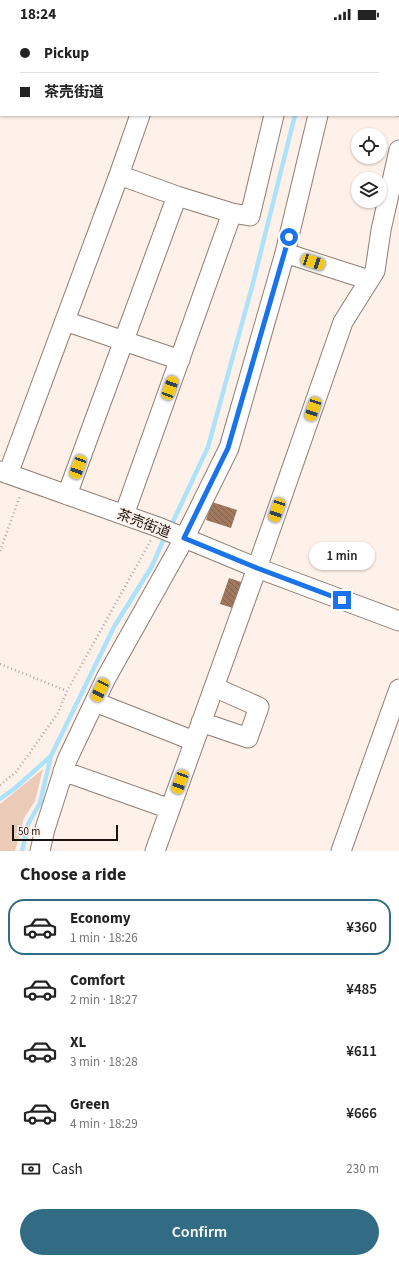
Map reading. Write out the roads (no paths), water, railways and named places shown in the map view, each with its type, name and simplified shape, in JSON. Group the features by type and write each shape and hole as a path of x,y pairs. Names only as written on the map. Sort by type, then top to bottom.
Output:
{"street":[{"path":"4,472 65,321 140,116"},
{"path":"119,175 177,196 232,213 250,216 274,116"},
{"path":"40,851 45,829 67,760 106,678 228,448 285,253 318,116"},
{"path":"154,851 257,568 343,322 374,270 392,217 399,150"},
{"path":"67,495 177,196"},
{"path":"124,515 232,213"},
{"path":"285,253 369,280"},
{"path":"65,321 180,360"},
{"name":"茶売街道","path":"4,472 158,527 257,568 399,621"},
{"path":"201,722 248,738 259,707 214,687"},
{"path":"341,851 399,689"},
{"path":"95,702 194,741"},
{"path":"63,771 170,809"}],"waterway":[{"path":"170,528 208,447 252,287 295,116"},
{"path":"22,851 28,824 40,803 51,756 114,627 152,566 166,534"},
{"path":"0,799 14,789 51,756"}]}
